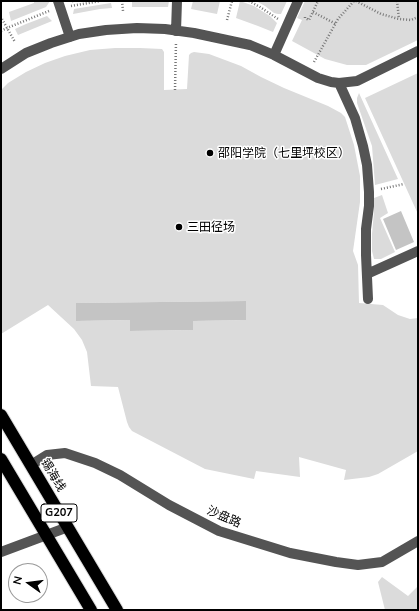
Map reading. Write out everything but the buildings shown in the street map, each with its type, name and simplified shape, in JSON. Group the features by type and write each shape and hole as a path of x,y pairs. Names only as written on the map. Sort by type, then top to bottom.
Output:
{"highway":[{"name":"锡海线","path":"1,416 118,610"},
{"name":"G207","path":"1,459 91,610"}],"street":[{"path":"58,1 70,37"},
{"path":"176,30 177,1"},
{"path":"274,55 298,1"},
{"path":"1,70 26,53 79,34 106,30 137,28 176,30 222,38 250,45 274,55 318,78 339,83 358,81 418,51"},
{"path":"339,83 355,118 364,146 367,165 369,184 369,206 366,229 366,274 368,299"},
{"path":"366,274 418,251"},
{"name":"沙盘路","path":"31,465 47,455 65,453 95,463 219,531 290,553 358,565 382,562 418,542"},
{"path":"1,552 68,528"}],"path":[{"path":"73,2 100,1"},
{"path":"122,1 123,12"},
{"path":"227,20 232,1"},
{"path":"249,1 287,25"},
{"path":"318,1 313,12 336,24"},
{"path":"317,55 338,19 355,1 381,14 399,19 411,20 418,18"},
{"path":"398,1 399,19"},
{"path":"1,31 47,12"},
{"path":"2,19 15,42"},
{"path":"175,90 176,30"},
{"path":"382,189 404,184"}],"shaded area":[{"path":"34,1 50,1 46,7 11,21 9,12 34,3"},
{"path":"132,1 169,1 168,7 132,7"},
{"path":"193,1 220,1 217,14 191,9"},
{"path":"240,1 254,6 270,16 277,23 273,32 236,18"},
{"path":"256,1 287,1 281,14 278,14"},
{"path":"305,1 418,1 418,40 366,65 347,65 325,59 292,41 302,20 297,18"},
{"path":"111,3 112,8 73,14 74,9"},
{"path":"47,16 52,21 18,35 15,29"},
{"name":"邵阳学院（七里坪校区）","path":"115,48 162,49 164,52 164,90 187,89 189,55 194,52 209,54 241,66 284,88 328,106 345,117 354,145 360,176 360,202 353,251 358,265 359,303 383,305 398,315 410,319 418,318 418,451 378,474 369,477 344,480 346,470 299,457 300,477 256,471 254,479 205,469 132,431 127,422 118,387 91,386 87,352 82,340 74,329 48,305 1,334 1,90 8,83 45,63 90,50","holes":["246,301 246,320 193,321 193,330 130,331 130,320 76,321 77,303"]},
{"path":"418,73 418,214 365,98"},
{"path":"359,93 398,179 375,185 372,146 357,103"},
{"path":"382,195 388,213 380,218 395,252 381,259 374,259 372,251 372,234 374,198"},
{"path":"382,577 408,596 418,586 418,610 385,610 378,582"}],"place":[{"name":"邵阳学院（七里坪校区）","path":"210,153"},
{"name":"三田径场","path":"179,227"}]}
